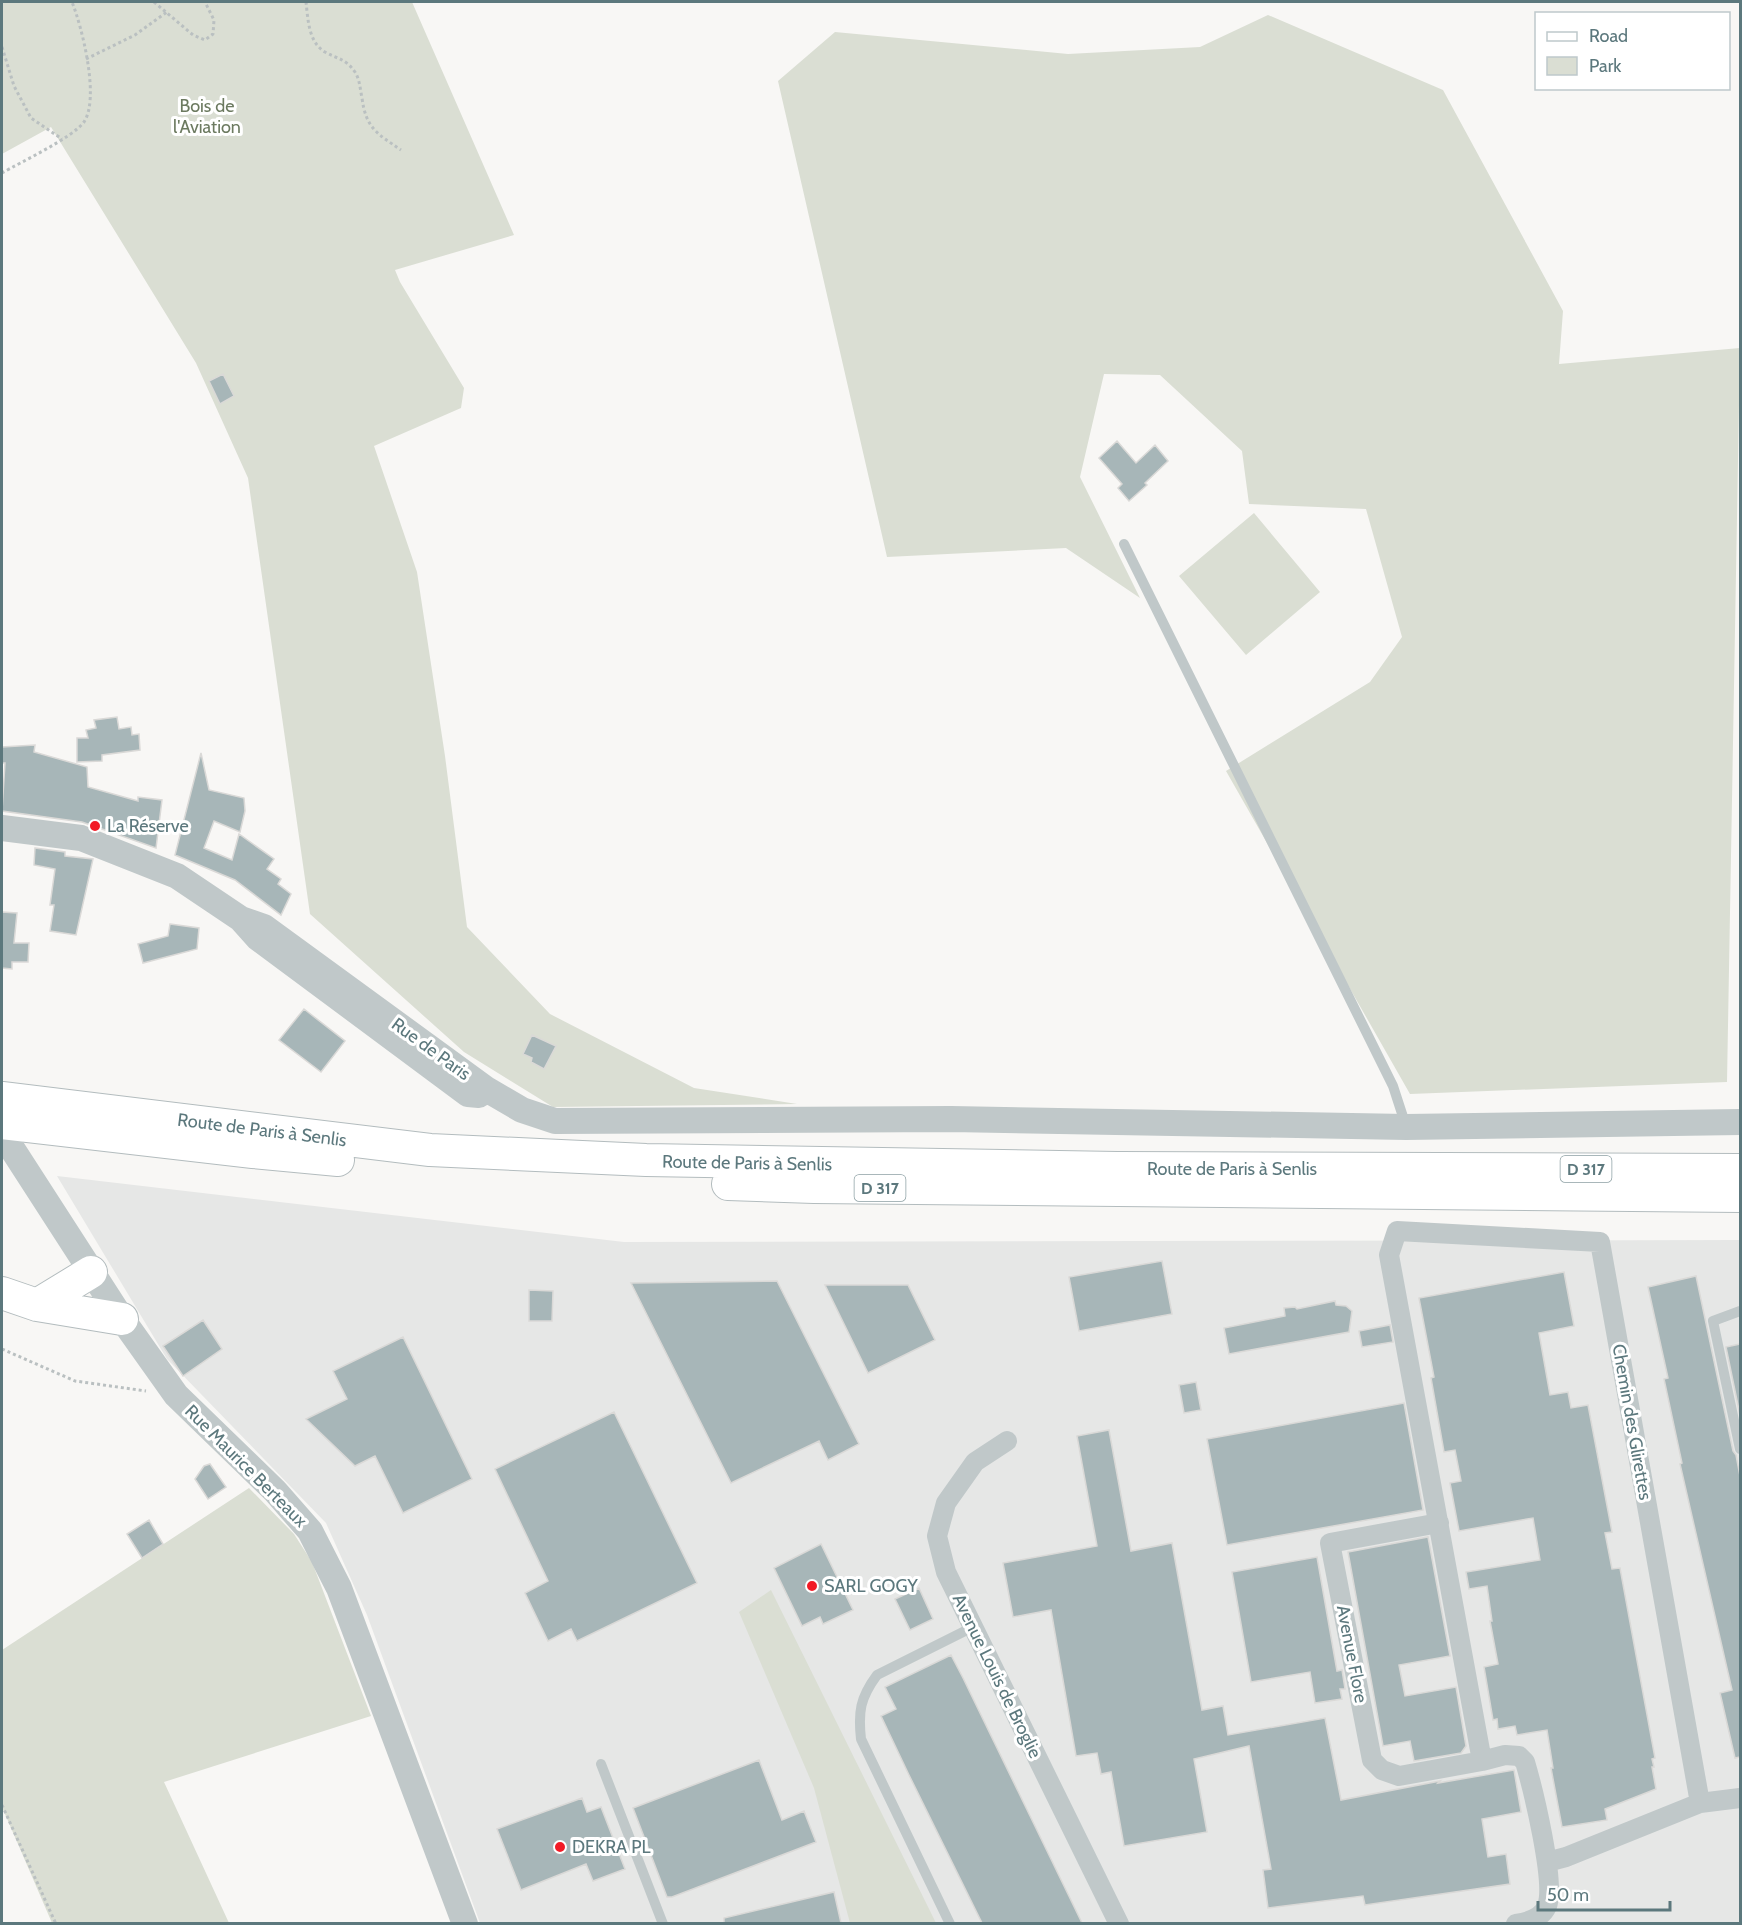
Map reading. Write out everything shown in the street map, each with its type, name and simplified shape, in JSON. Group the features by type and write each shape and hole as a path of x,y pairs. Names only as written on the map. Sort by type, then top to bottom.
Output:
{"main road":[{"name":"Route de Paris à Senlis","path":"7,1116 430,1150 646,1160 1140,1168 1740,1170"},
{"name":"Route de Paris à Senlis","path":"7,1116 253,1152 393,1165 640,1181 814,1187 1740,1196"},
{"path":"37,1305 91,1272"},
{"path":"2,1293 37,1305 123,1319"}],"street":[{"name":"Rue de Paris","path":"2,828 81,838 177,876 241,919 258,938 468,1094 478,1095 486,1089 522,1110 555,1121 951,1119 1406,1126"},
{"name":"Rue Maurice Berteaux","path":"7,1116 26,1170 91,1272 176,1395 275,1491 310,1531 339,1588 465,1923"},
{"path":"1406,1126 1740,1122"},
{"name":"Chemin des Glirettes","path":"1439,1522 1389,1255 1397,1231 1600,1242 1700,1803"},
{"name":"Avenue Louis de Broglie","path":"1007,1441 975,1462 946,1503 937,1536 946,1572 1119,1923"},
{"path":"1439,1522 1482,1761"},
{"name":"Avenue Flore","path":"1439,1522 1330,1543 1372,1760 1382,1770 1399,1776 1505,1755 1519,1756 1525,1762 1547,1862"},
{"path":"1516,1923 1539,1917 1547,1907 1550,1889 1547,1862 1566,1857 1700,1803 1740,1798"}],"lane":[{"path":"1124,544 1393,1086 1406,1126"},
{"path":"1740,1311 1713,1321 1740,1449"},
{"path":"950,1923 861,1739 858,1716 867,1688 877,1676 973,1627"},
{"path":"601,1764 663,1923"}],"path":[{"path":"2,172 79,128 89,111 91,101 86,59 80,22 72,2"},
{"path":"154,2 193,35 205,40 213,34 214,20 205,2"},
{"path":"306,2 308,25 314,38 323,51 342,58 353,69 358,78 364,113 375,133 401,150"},
{"path":"86,59 135,35 167,12"},
{"path":"2,47 14,86 32,118 62,139"},
{"path":"2,1349 75,1382 151,1391"},
{"path":"2,1805 56,1923"}],"shaded area":[{"path":"57,1176 624,1242 1740,1240 1740,1923 480,1923 367,1615 326,1523 167,1359"}],"green space":[{"name":"Bois de l'Aviation","path":"2,2 412,2 514,235 395,270 464,388 461,408 374,446 417,572 445,756 467,927 550,1014 694,1088 797,1104 553,1107 464,1052 310,914 248,478 196,363 51,127 2,154"},
{"path":"1268,15 1443,90 1563,311 1559,364 1740,348 1727,1082 1410,1094 1226,771 1370,682 1402,637 1366,509 1249,504 1242,451 1160,375 1104,374 1080,477 1140,598 1066,548 887,557 778,81 835,32 1068,54 1200,47"},
{"path":"1254,513 1320,592 1246,655 1179,576"},
{"path":"249,1488 294,1534 312,1562 371,1716 164,1782 229,1923 52,1923 2,1807 2,1650"},
{"path":"771,1590 936,1923 850,1923 814,1788 739,1612"}],"building":[{"path":"223,374 234,396 220,404 209,381"},
{"path":"1117,441 1136,463 1155,445 1168,461 1129,501 1118,488 1122,484 1099,458"},
{"path":"117,717 119,729 131,727 132,735 139,734 140,750 102,755 102,761 77,762 77,738 88,738 86,730 96,728 94,720"},
{"path":"35,745 34,752 87,767 88,787 138,801 138,797 162,800 156,848 82,822 2,811 5,763 2,763 2,747"},
{"path":"201,753 209,790 244,798 245,811 240,832 214,821 204,848 232,860 239,834 274,859 267,869 281,879 278,884 291,894 281,915 235,880 175,855"},
{"path":"35,848 65,852 65,856 93,859 76,935 50,931 54,905 50,905 55,869 34,865"},
{"path":"2,912 17,913 14,943 29,943 28,962 12,962 12,969 2,968"},
{"path":"170,924 199,928 197,949 143,963 138,944 168,936"},
{"path":"304,1009 345,1041 321,1072 279,1040"},
{"path":"532,1035 556,1046 544,1069 531,1062 532,1058 523,1054"},
{"path":"1162,1261 1172,1314 1079,1331 1069,1277"},
{"path":"1564,1272 1574,1326 1539,1333 1550,1395 1568,1392 1571,1408 1588,1405 1612,1532 1605,1533 1612,1569 1620,1568 1655,1758 1652,1759 1654,1767 1652,1767 1656,1789 1605,1809 1607,1820 1562,1827 1551,1768 1553,1768 1547,1730 1517,1735 1515,1726 1498,1729 1497,1719 1493,1720 1484,1667 1498,1664 1490,1621 1492,1621 1487,1586 1469,1589 1466,1572 1540,1560 1533,1518 1459,1531 1450,1483 1461,1481 1455,1450 1444,1452 1431,1378 1434,1377 1419,1298"},
{"path":"1696,1276 1740,1476 1740,1757 1735,1758 1720,1693 1732,1690 1680,1464 1682,1463 1664,1379 1668,1378 1648,1287"},
{"path":"777,1281 859,1444 828,1460 819,1441 731,1483 631,1283"},
{"path":"825,1285 908,1285 935,1340 868,1373"},
{"path":"529,1290 553,1291 552,1321 529,1321"},
{"path":"1335,1301 1336,1305 1346,1306 1352,1311 1349,1332 1229,1354 1224,1328 1285,1316 1284,1308 1295,1307 1297,1309"},
{"path":"203,1320 222,1349 183,1376 163,1346"},
{"path":"1390,1325 1393,1342 1362,1347 1359,1331"},
{"path":"403,1337 472,1479 403,1513 375,1456 355,1466 306,1419 347,1399 333,1371"},
{"path":"1740,1344 1740,1415 1726,1347"},
{"path":"1196,1382 1201,1410 1184,1413 1179,1385"},
{"path":"1404,1403 1423,1510 1227,1545 1207,1439"},
{"path":"614,1412 697,1583 577,1641 571,1629 548,1641 525,1593 548,1581 495,1469"},
{"path":"1109,1430 1131,1551 1172,1543 1202,1710 1223,1706 1228,1735 1325,1718 1341,1800 1440,1781 1438,1783 1514,1770 1521,1812 1482,1819 1488,1857 1506,1854 1510,1884 1365,1905 1363,1896 1268,1908 1263,1870 1271,1869 1249,1746 1194,1759 1207,1832 1124,1846 1111,1772 1101,1774 1097,1753 1076,1756 1051,1610 1013,1617 1003,1563 1097,1546 1077,1436"},
{"path":"210,1464 226,1487 208,1499 195,1479 204,1466"},
{"path":"149,1520 163,1544 142,1558 127,1534"},
{"path":"1428,1537 1450,1656 1399,1665 1405,1696 1456,1687 1466,1746 1461,1753 1414,1761 1410,1741 1383,1746 1348,1552"},
{"name":"SARL GOGY","path":"821,1544 853,1610 823,1624 820,1617 802,1626 774,1568"},
{"path":"1317,1557 1337,1671 1342,1670 1345,1689 1340,1689 1342,1699 1315,1703 1310,1672 1251,1682 1232,1572"},
{"path":"919,1588 933,1619 910,1630 895,1599"},
{"path":"951,1655 1082,1923 982,1923 909,1775 881,1716 896,1709 885,1687"},
{"path":"759,1760 782,1820 804,1811 816,1842 667,1897 633,1808"},
{"name":"DEKRA PL","path":"582,1798 587,1812 601,1807 625,1869 593,1881 586,1864 521,1890 497,1829"},
{"path":"834,1892 841,1923 724,1923 724,1918"}],"place":[{"name":"La Réserve","path":"95,826"},
{"name":"SARL GOGY","path":"812,1586"},
{"name":"DEKRA PL","path":"560,1847"}]}
